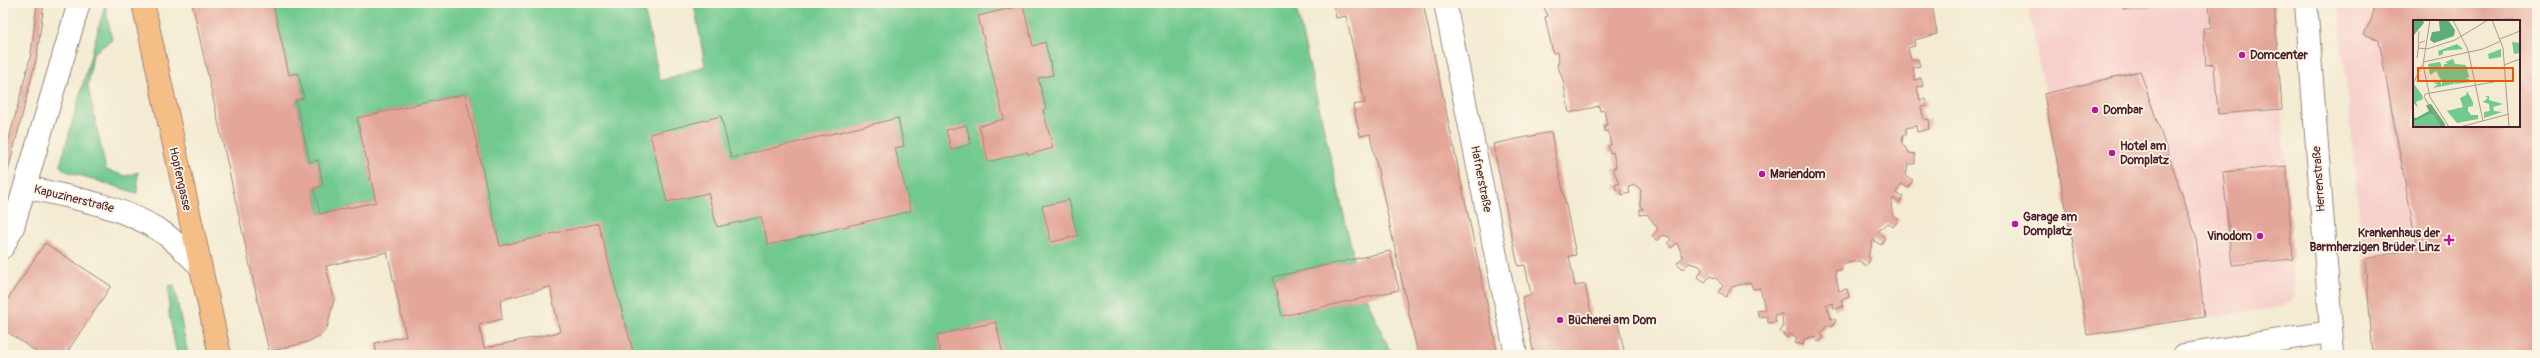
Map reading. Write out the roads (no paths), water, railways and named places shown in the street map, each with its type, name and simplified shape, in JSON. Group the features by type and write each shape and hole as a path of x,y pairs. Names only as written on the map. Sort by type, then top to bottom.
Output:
{"main road":[{"name":"Hopfengasse","path":"143,3 180,178 220,355"}],"street":[{"name":"Kapuzinerstraße","path":"3,247 13,227 79,3"},
{"name":"Hafnerstraße","path":"1445,3 1516,355"},
{"name":"Herrenstraße","path":"2306,3 2330,332 2333,355"},
{"name":"Kapuzinerstraße","path":"25,187 79,198 128,214 160,230 200,266"},
{"path":"2184,355 2330,332"}],"place":[{"name":"Domcenter","path":"2242,55"},
{"name":"Dombar","path":"2095,110"},
{"name":"Hotel am Domplatz","path":"2112,153"},
{"name":"Mariendom","path":"1762,174"},
{"name":"Garage am Domplatz","path":"2015,224"},
{"name":"Vinodom","path":"2260,236"},
{"name":"Krankenhaus der Barmherzigen Brüder Linz","path":"2449,240"},
{"name":"Bücherei am Dom","path":"1560,320"}]}
